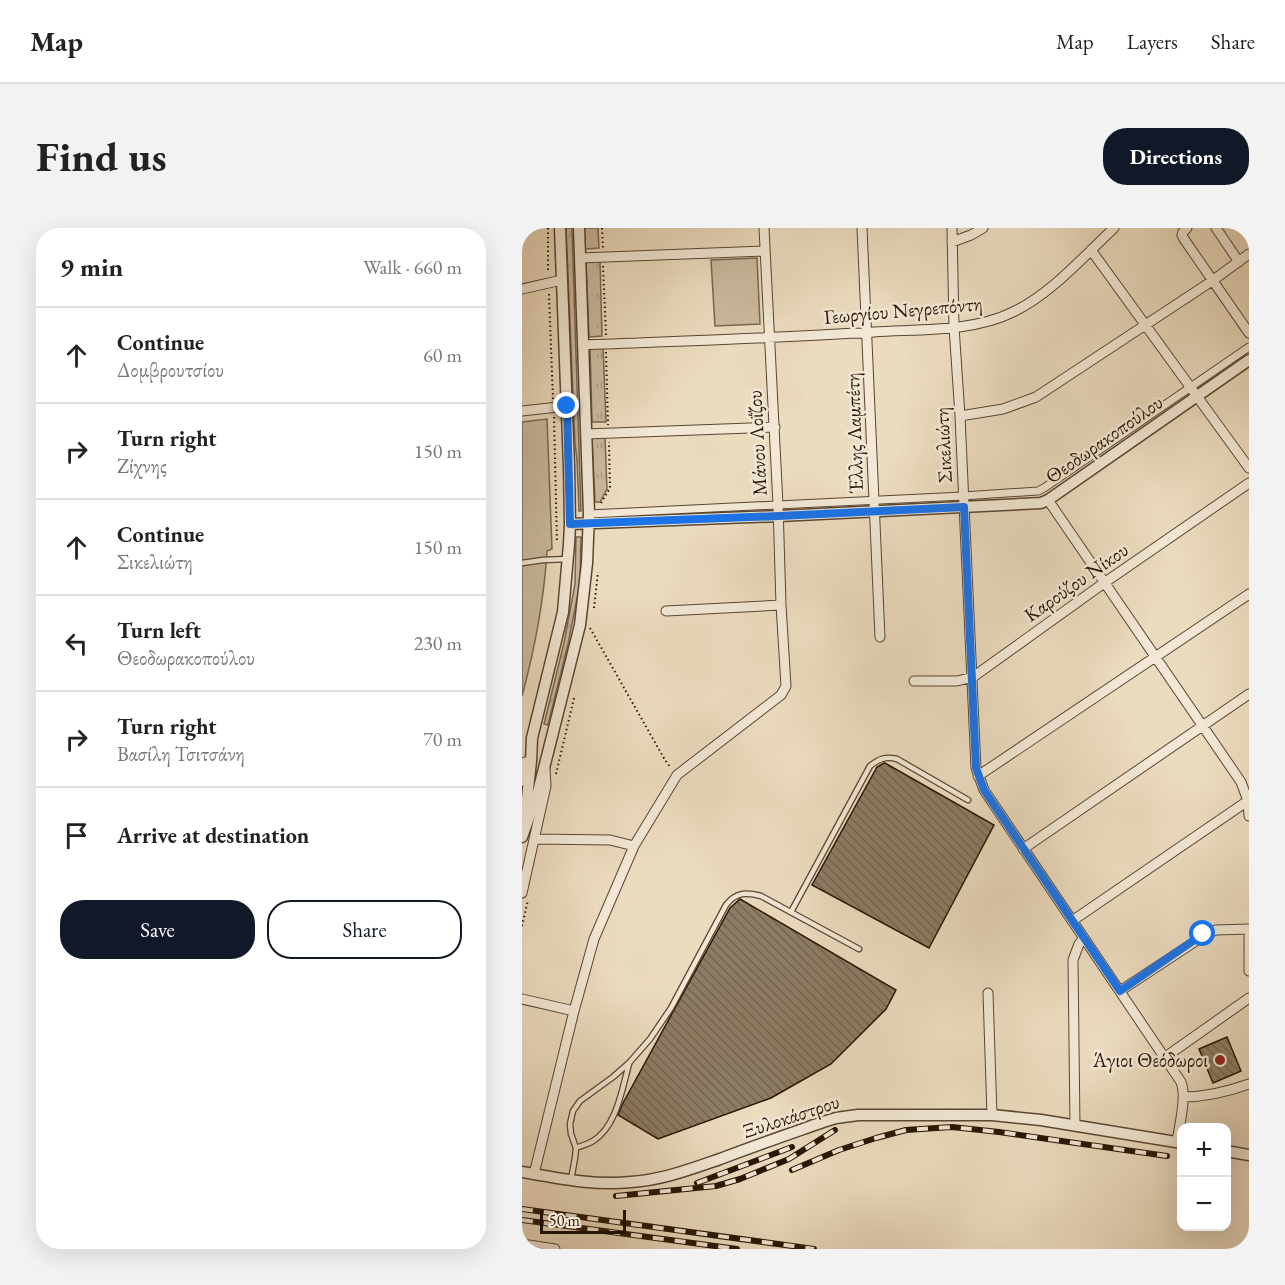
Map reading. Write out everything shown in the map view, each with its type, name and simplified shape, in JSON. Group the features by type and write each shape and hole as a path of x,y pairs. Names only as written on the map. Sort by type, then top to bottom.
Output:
{"street":[{"path":"522,781 563,612 563,559 570,524 560,228"},
{"path":"526,821 532,810 580,626 587,563 589,519 579,228"},
{"name":"Μάνου Λοΐζου","path":"677,775 780,695 784,691 787,680 764,228"},
{"name":"Έλλης Λαμπέτη","path":"862,228 880,637"},
{"name":"Σικελιώτη","path":"952,228 954,327 977,772"},
{"path":"952,242 983,228"},
{"name":"Γεωργίου Νεγρεπόντη","path":"583,345 770,338 954,327 991,321 1022,308 1051,288 1114,228"},
{"path":"1187,228 1182,235 1249,333"},
{"path":"1216,228 1239,262"},
{"path":"1091,250 1249,468"},
{"path":"580,258 765,251"},
{"path":"960,416 1004,409 1036,397 1249,254"},
{"path":"522,289 562,280"},
{"path":"964,501 1033,492 1044,488 1193,392 1249,347"},
{"name":"Θεοδωρακοπούλου","path":"570,524 589,519 964,501 1041,503 1193,392 1249,360"},
{"path":"522,411 567,406"},
{"path":"586,434 775,427"},
{"name":"Καρούζου Νίκου","path":"914,681 957,681 973,677 1249,483"},
{"path":"1048,500 1243,786 1249,801 1249,816"},
{"path":"1181,1123 1183,1097 1181,1082 984,790 977,772 1249,594"},
{"path":"666,611 782,605"},
{"path":"1023,849 1249,694"},
{"path":"522,837 526,821 526,762"},
{"path":"522,893 546,786 544,766"},
{"path":"534,1174 594,939 634,846 677,775"},
{"path":"1072,921 1249,801"},
{"path":"535,839 610,840 634,846"},
{"path":"1120,991 1203,934 1216,930 1249,928"},
{"path":"1249,936 1249,971"},
{"path":"1075,1126 1073,960 1078,944 1084,938"},
{"path":"988,993 992,1114"},
{"path":"1164,1058 1249,998"},
{"path":"522,999 574,1011"},
{"path":"1183,1097 1210,1095 1249,1084"},
{"name":"Ξυλοκάστρου","path":"522,1172 571,1180 621,1183 660,1178 845,1116 992,1114 1177,1142"},
{"path":"1231,1152 1249,1155"},
{"path":"522,1244 555,1249"}],"lane":[{"path":"522,563 563,559"},
{"path":"791,912 870,766 878,760 887,757 897,759 968,800"},
{"path":"571,1180 576,1148 570,1124 573,1111 580,1101 629,1063 650,1039 671,1008 732,897 741,893 761,896 859,949"},
{"path":"576,1148 594,1141 604,1132 613,1118 629,1063"}],"path":[{"path":"548,228 554,408 563,559"},
{"path":"590,628 665,760 677,775"}],"green space":[{"path":"566,228 572,228 581,511 579,511 575,443"},
{"path":"584,228 598,228 599,248 585,249"},
{"path":"757,258 760,324 715,326 711,260"},
{"path":"586,261 600,261 602,336 589,337"},
{"path":"603,346 606,422 592,422 590,347"},
{"path":"547,419 552,549 547,551 538,624 522,696 522,422"},
{"path":"592,438 605,438 607,489 600,502 595,502"},
{"path":"576,537 581,537 580,583 548,725 544,724 564,643 575,584"}],"building":[{"path":"885,763 994,825 929,948 812,885 877,767"},
{"path":"740,899 896,990 886,1009 831,1064 771,1098 658,1139 618,1115 730,908"},
{"name":"Άγιοι Θεόδωροι","path":"1227,1037 1241,1071 1213,1083 1199,1049"}],"railway":[{"path":"792,1170 839,1150 876,1138 906,1130 952,1127 1167,1156"},
{"path":"616,1196 716,1186 740,1179 789,1159 835,1130"},
{"path":"697,1183 792,1147"},
{"path":"522,1209 814,1249"},
{"path":"522,1220 737,1249"}],"place":[{"name":"Άγιοι Θεόδωροι","path":"1220,1060"}],"route":[{"path":"567,406 570,524 964,507 976,768 984,790 1120,991 1203,934"}]}
